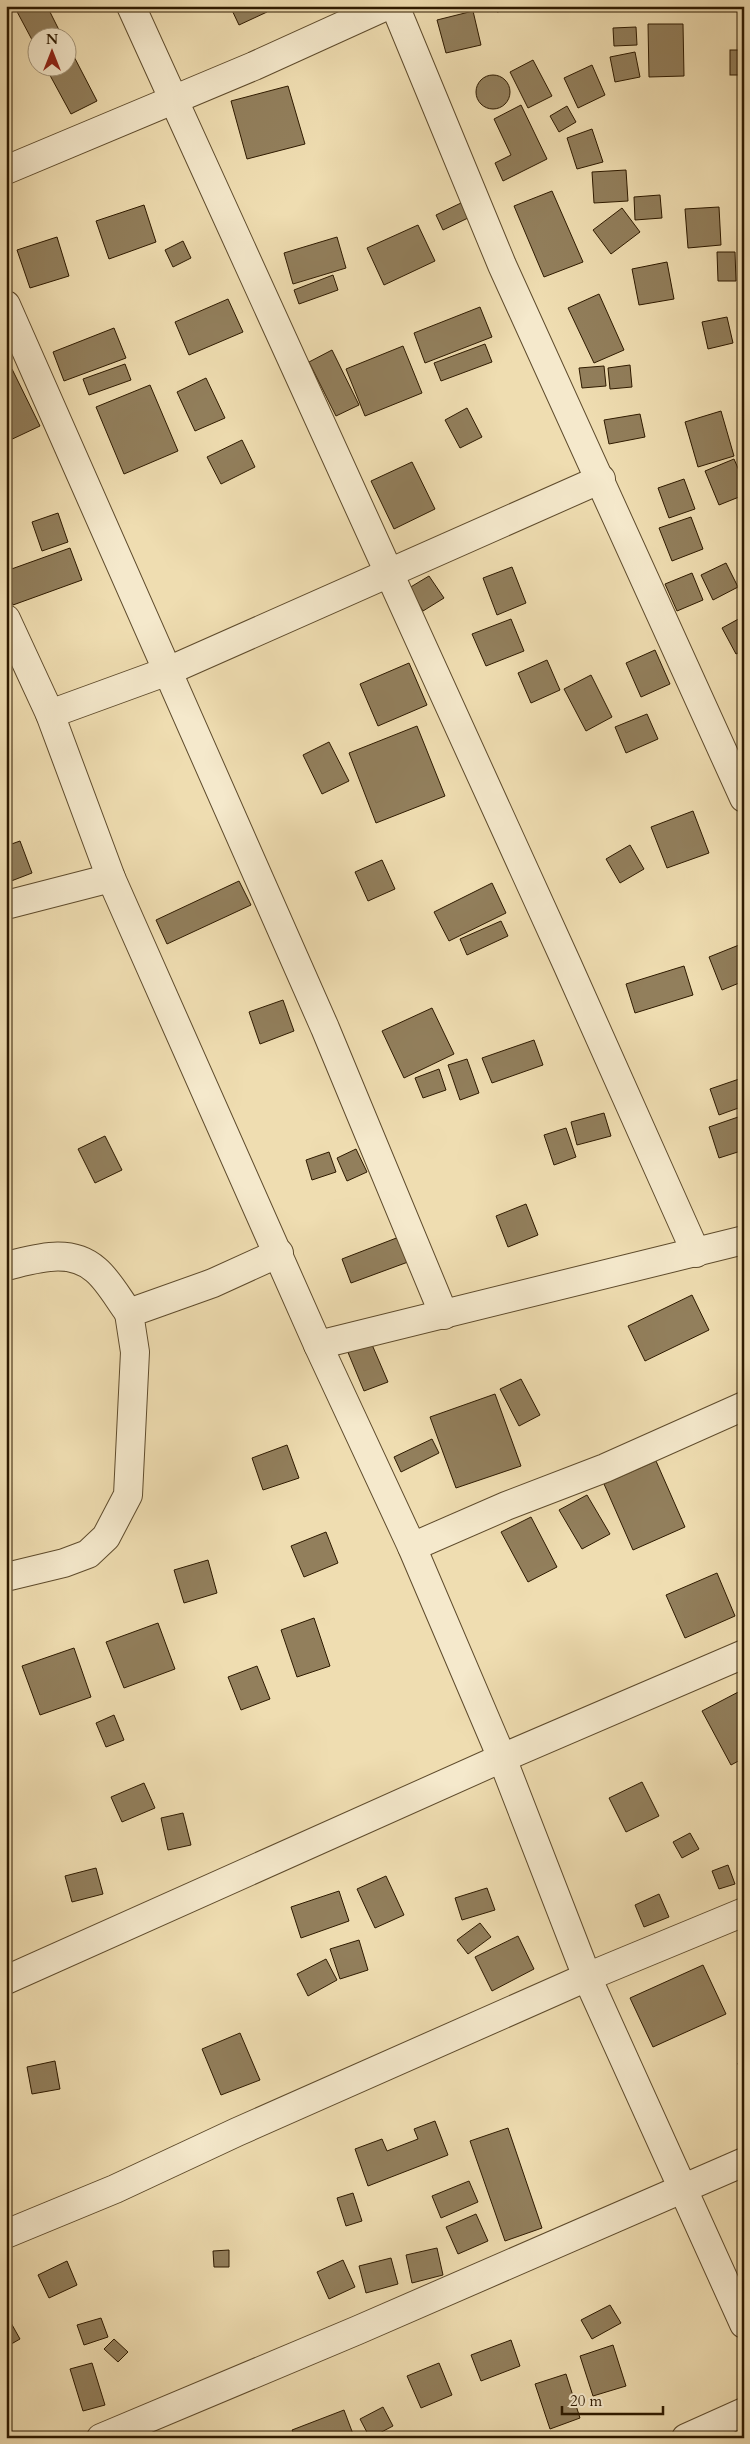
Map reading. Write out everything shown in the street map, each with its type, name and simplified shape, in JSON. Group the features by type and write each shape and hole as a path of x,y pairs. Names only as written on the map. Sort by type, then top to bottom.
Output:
{"street":[{"path":"131,6 696,1253"},
{"path":"6,170 173,100 386,6"},
{"path":"395,6 502,265 601,479 744,798"},
{"path":"6,305 325,1028 444,1314"},
{"path":"50,714 168,672 601,479"},
{"path":"6,619 16,664 50,714 111,878 279,1253 318,1345 412,1548 502,1758 587,1977 744,2324"},
{"path":"6,906 111,878"},
{"path":"318,1345 744,1240"},
{"path":"129,1313 213,1283 279,1253"},
{"path":"6,1266 50,1256 76,1259 96,1270 129,1313 135,1352 128,1494 106,1537 88,1554 64,1563 6,1576"},
{"path":"412,1548 506,1506 605,1468 744,1406"},
{"path":"6,1980 502,1758 744,1654"},
{"path":"6,2234 116,2189 237,2132 587,1977 744,1912"},
{"path":"101,2438 367,2326 682,2187 744,2162"},
{"path":"686,2438 744,2412"}],"building":[{"path":"14,6 47,6 58,28 28,28 28,32"},
{"path":"230,6 264,6 267,12 239,25"},
{"path":"496,6 526,6 497,12"},
{"path":"473,11 481,45 446,53 437,20"},
{"path":"648,24 683,24 684,76 649,77"},
{"path":"636,27 637,45 614,46 613,28"},
{"path":"730,50 744,50 744,75 730,75"},
{"path":"635,52 640,77 615,82 610,57"},
{"path":"533,60 552,96 528,108 510,72"},
{"path":"78,64 97,101 71,114 51,78 78,78"},
{"path":"592,65 605,95 578,108 564,78"},
{"path":"493,75 505,80 510,92 505,104 493,109 481,104 476,92 481,80"},
{"path":"288,86 305,144 247,159 231,101"},
{"path":"521,105 547,159 503,181 495,163 511,155 494,119"},
{"path":"567,106 576,122 559,132 550,116"},
{"path":"592,129 603,162 577,169 567,138"},
{"path":"626,170 628,201 594,203 592,172"},
{"path":"552,191 583,262 544,277 514,206"},
{"path":"660,195 662,218 635,220 634,197"},
{"path":"461,203 468,218 443,230 436,215"},
{"path":"144,205 156,242 109,259 96,221"},
{"path":"719,207 721,245 688,248 685,209"},
{"path":"622,208 640,232 611,254 593,230"},
{"path":"418,225 435,261 384,285 367,248"},
{"path":"57,237 69,276 30,288 17,250"},
{"path":"337,237 346,268 293,284 284,253"},
{"path":"183,241 191,258 173,267 165,250"},
{"path":"717,252 735,252 736,281 718,281"},
{"path":"667,262 674,299 639,305 632,269"},
{"path":"333,275 338,290 299,304 294,290"},
{"path":"599,294 624,350 594,363 568,308"},
{"path":"228,299 243,332 189,355 175,322"},
{"path":"480,307 492,337 425,363 414,333"},
{"path":"727,317 733,343 708,349 702,322"},
{"path":"114,328 126,358 64,381 53,352"},
{"path":"485,344 492,362 441,381 434,363"},
{"path":"403,346 422,393 365,416 346,369"},
{"path":"332,350 359,405 336,416 309,362"},
{"path":"125,364 131,380 89,395 83,379"},
{"path":"630,365 632,387 610,389 608,368"},
{"path":"604,366 606,386 582,388 579,368"},
{"path":"12,369 40,426 6,442 6,372"},
{"path":"206,378 225,418 195,431 177,392"},
{"path":"150,385 178,451 124,474 96,407"},
{"path":"467,408 482,437 460,448 445,420"},
{"path":"721,411 734,456 698,467 685,422"},
{"path":"640,414 645,437 609,444 604,420"},
{"path":"242,440 255,467 221,484 207,457"},
{"path":"734,459 744,482 744,495 719,505 705,471"},
{"path":"412,462 435,509 394,529 371,481"},
{"path":"684,479 695,509 669,518 658,488"},
{"path":"58,513 68,542 42,551 32,522"},
{"path":"691,517 703,549 672,561 659,528"},
{"path":"70,548 82,580 13,605 6,588 6,571"},
{"path":"726,563 738,587 713,600 701,575"},
{"path":"512,567 526,603 497,615 483,578"},
{"path":"692,573 703,600 677,611 665,584"},
{"path":"429,576 444,598 423,611 409,588"},
{"path":"744,616 744,650 736,654 722,628"},
{"path":"511,619 524,651 486,666 472,634"},
{"path":"655,650 670,684 641,697 626,663"},
{"path":"547,660 560,690 531,703 518,673"},
{"path":"409,663 427,705 378,726 360,684"},
{"path":"591,675 612,717 586,731 564,689"},
{"path":"647,714 658,739 626,753 615,727"},
{"path":"417,726 445,796 376,823 349,753"},
{"path":"329,742 349,781 322,794 303,755"},
{"path":"693,811 709,853 667,868 651,827"},
{"path":"20,841 32,873 6,883 6,846"},
{"path":"630,845 644,869 620,883 606,859"},
{"path":"382,860 395,889 368,901 355,872"},
{"path":"239,881 251,905 167,944 156,920"},
{"path":"492,883 506,913 449,941 434,912"},
{"path":"501,921 508,936 467,955 460,939"},
{"path":"744,943 744,981 722,990 709,957"},
{"path":"684,966 693,995 635,1013 626,984"},
{"path":"283,1000 294,1031 260,1044 249,1012"},
{"path":"432,1008 454,1054 404,1078 382,1031"},
{"path":"534,1040 543,1065 492,1083 482,1058"},
{"path":"467,1059 479,1093 460,1100 448,1065"},
{"path":"439,1069 446,1090 423,1098 415,1078"},
{"path":"742,1078 744,1106 719,1115 710,1089"},
{"path":"604,1113 611,1136 577,1145 571,1122"},
{"path":"744,1115 744,1150 719,1158 709,1127"},
{"path":"566,1128 576,1157 554,1165 544,1135"},
{"path":"105,1136 122,1170 95,1183 78,1149"},
{"path":"356,1149 367,1172 347,1181 337,1158"},
{"path":"329,1152 336,1172 312,1180 306,1160"},
{"path":"526,1204 538,1235 508,1247 496,1216"},
{"path":"399,1237 408,1262 351,1283 342,1259"},
{"path":"692,1295 709,1330 645,1361 628,1326"},
{"path":"370,1340 388,1382 364,1391 347,1350"},
{"path":"521,1379 540,1415 519,1426 500,1389"},
{"path":"495,1394 521,1466 456,1488 430,1417"},
{"path":"432,1439 439,1453 401,1472 394,1457"},
{"path":"287,1445 299,1478 263,1490 252,1458"},
{"path":"656,1461 685,1527 633,1550 604,1484"},
{"path":"587,1495 610,1534 582,1549 559,1510"},
{"path":"531,1517 557,1567 528,1582 501,1532"},
{"path":"326,1532 338,1563 304,1577 291,1546"},
{"path":"208,1560 217,1593 184,1603 174,1570"},
{"path":"717,1573 735,1616 685,1638 666,1595"},
{"path":"314,1618 330,1666 297,1677 281,1630"},
{"path":"158,1623 175,1669 124,1688 106,1642"},
{"path":"74,1648 91,1697 40,1715 22,1666"},
{"path":"257,1666 270,1699 241,1710 228,1677"},
{"path":"744,1689 744,1758 731,1765 702,1711"},
{"path":"114,1715 124,1740 106,1747 96,1723"},
{"path":"642,1782 659,1816 626,1832 609,1798"},
{"path":"144,1783 155,1808 122,1822 111,1797"},
{"path":"183,1813 191,1845 168,1850 161,1818"},
{"path":"690,1833 699,1849 682,1858 673,1842"},
{"path":"728,1865 735,1884 719,1889 712,1871"},
{"path":"96,1868 103,1894 72,1902 65,1876"},
{"path":"386,1876 404,1915 375,1928 357,1889"},
{"path":"487,1888 495,1910 462,1920 455,1898"},
{"path":"339,1891 349,1921 301,1938 291,1907"},
{"path":"659,1894 669,1917 644,1927 635,1905"},
{"path":"480,1923 491,1937 468,1954 457,1940"},
{"path":"518,1936 534,1969 492,1991 475,1957"},
{"path":"359,1940 368,1970 340,1979 330,1949"},
{"path":"326,1959 337,1980 308,1996 297,1974"},
{"path":"703,1965 726,2014 653,2047 630,1998"},
{"path":"240,2033 260,2080 221,2095 202,2049"},
{"path":"55,2061 60,2089 32,2094 27,2067"},
{"path":"744,2062 744,2091 738,2063"},
{"path":"435,2121 448,2155 368,2186 355,2149 382,2139 387,2151 418,2139 414,2129"},
{"path":"508,2128 542,2228 505,2241 470,2141"},
{"path":"469,2181 478,2202 441,2218 432,2196"},
{"path":"353,2193 362,2221 346,2226 337,2198"},
{"path":"476,2214 488,2241 458,2254 446,2227"},
{"path":"437,2248 443,2275 412,2283 406,2255"},
{"path":"229,2250 229,2267 214,2267 213,2251"},
{"path":"391,2258 398,2284 366,2293 359,2266"},
{"path":"343,2260 355,2287 329,2299 317,2272"},
{"path":"67,2261 77,2285 49,2298 38,2275"},
{"path":"610,2305 621,2323 592,2339 581,2320"},
{"path":"6,2314 20,2339 6,2347"},
{"path":"101,2318 108,2337 84,2345 77,2325"},
{"path":"114,2339 128,2352 118,2362 104,2349"},
{"path":"511,2340 520,2366 481,2381 471,2355"},
{"path":"613,2345 626,2386 593,2396 580,2356"},
{"path":"92,2363 105,2405 83,2411 70,2369"},
{"path":"439,2363 452,2395 421,2408 407,2376"},
{"path":"566,2374 580,2418 550,2429 535,2384"},
{"path":"383,2407 393,2426 370,2438 360,2419"},
{"path":"344,2410 353,2434 344,2438 296,2438 292,2430"}]}
